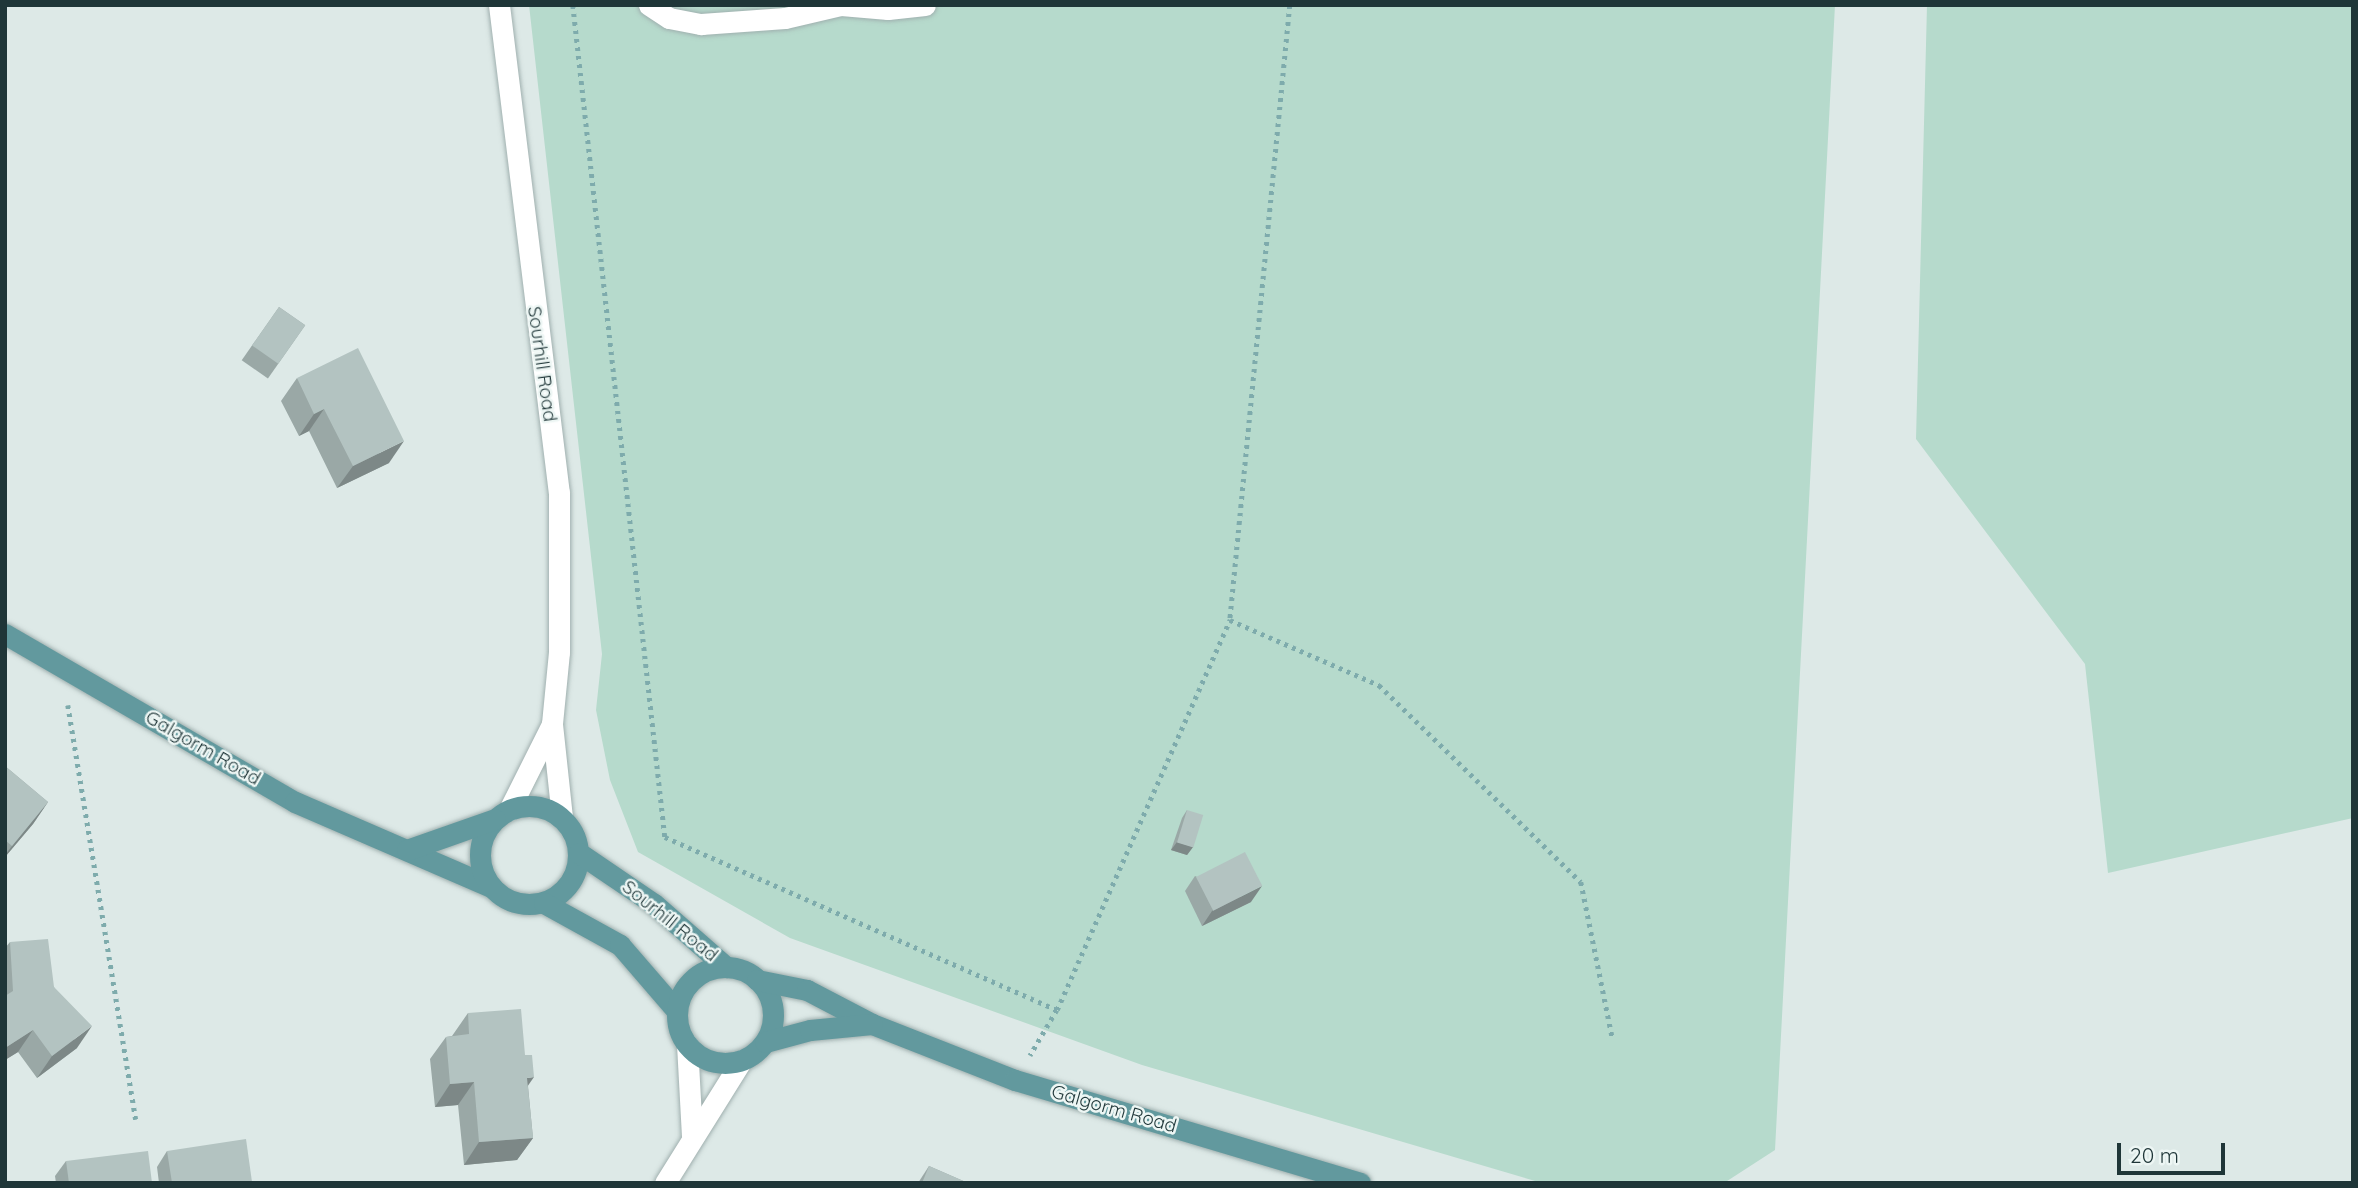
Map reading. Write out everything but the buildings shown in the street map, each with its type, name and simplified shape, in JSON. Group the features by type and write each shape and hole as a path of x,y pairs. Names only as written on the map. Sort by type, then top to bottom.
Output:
{"main road":[{"name":"Galgorm Road","path":"5,634 295,802 491,887"},
{"path":"407,850 502,814 542,807 562,818 579,853 570,884 544,903"},
{"path":"502,814 480,846 480,862 491,887 509,901 544,903 620,945 677,1011 687,1044 712,1061 741,1060 765,1042 771,1030 771,1003 757,980 726,967 698,975 684,991 677,1011"},
{"name":"Sourhill Road","path":"579,853 654,904 726,967"},
{"name":"Galgorm Road","path":"757,980 807,990 872,1024 1015,1080 1360,1183"},
{"name":"Galgorm Road","path":"765,1042 810,1030 872,1024"}],"street":[{"name":"Sourhill Road","path":"499,5 559,492 559,652 552,724 562,818"},
{"path":"649,5 669,18 701,24 786,18 841,5 888,9 925,5"},
{"name":"Sourhill Road","path":"502,814 552,724"},
{"path":"687,1044 692,1137"},
{"path":"676,1179 692,1137 741,1060"}],"path":[{"path":"573,5 665,837 1057,1010"},
{"path":"1015,1080 1057,1010 1230,620 1290,5"},
{"path":"1230,620 1379,685 1581,881 1613,1040"},
{"path":"62,666 135,1119"}],"green space":[{"path":"529,5 1835,5 1775,1150 1724,1183 1542,1183 1142,1065 790,938 638,852 610,780 596,710 602,654"},
{"path":"1927,5 2353,5 2353,818 2108,873 2085,664 1916,439"}]}
